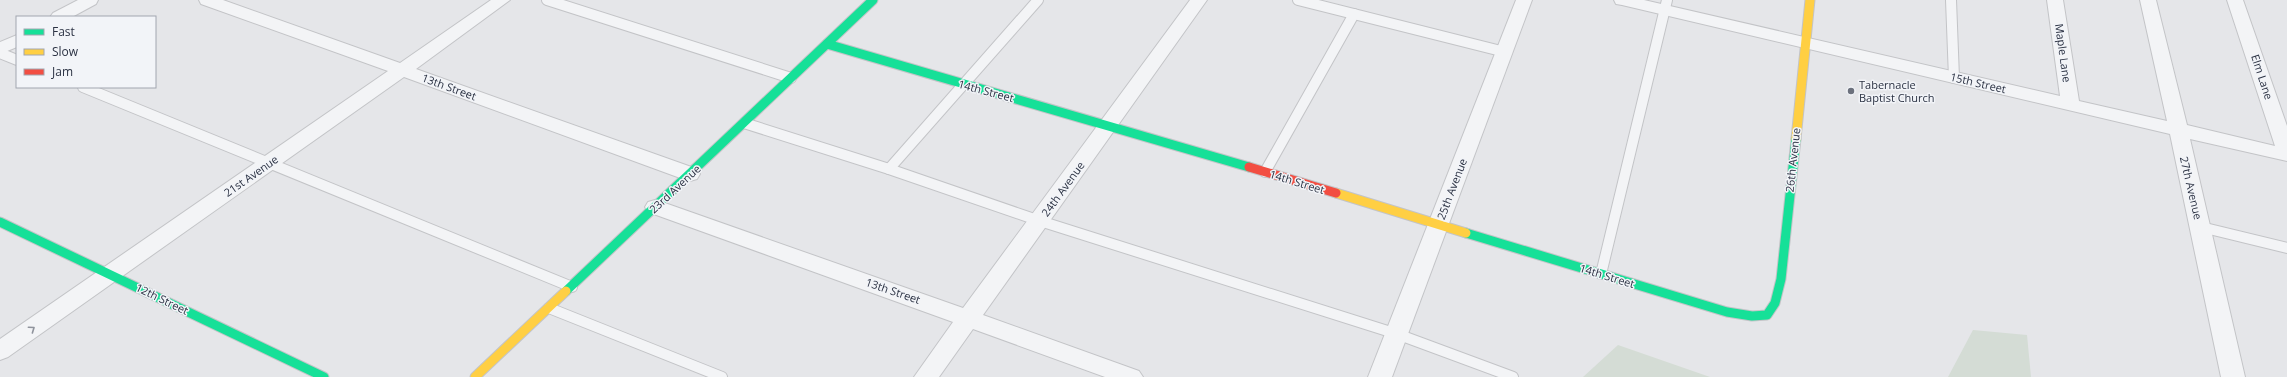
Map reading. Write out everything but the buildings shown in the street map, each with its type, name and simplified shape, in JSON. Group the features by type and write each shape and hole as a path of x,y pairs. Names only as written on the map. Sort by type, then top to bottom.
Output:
{"street":[{"path":"61,16 90,0"},
{"name":"13th Street","path":"207,0 690,174"},
{"name":"21st Avenue","path":"0,351 502,0"},
{"name":"23rd Avenue","path":"475,377 572,287 874,0"},
{"name":"24th Avenue","path":"926,377 1110,125 1199,0"},
{"name":"25th Avenue","path":"1380,377 1524,0"},
{"name":"15th Street","path":"1622,0 1666,5 1805,42 1954,78 2287,154"},
{"name":"26th Avenue","path":"1767,316 1772,312 1776,303 1781,279 1810,0"},
{"name":"Maple Lane","path":"2042,0 2063,104"},
{"name":"Maple Lane","path":"2055,0 2063,104"},
{"name":"27th Avenue","path":"2148,0 2201,227 2233,377"},
{"name":"Elm Lane","path":"2236,0 2287,154"},
{"path":"0,49 16,41"},
{"name":"14th Street","path":"827,44 964,85 1110,125 1727,312 1751,316 1767,316"},
{"name":"13th Street","path":"655,207 1131,377"},
{"name":"12th Street","path":"0,222 324,377"}],"lane":[{"path":"547,0 791,78"},
{"path":"889,169 1038,0"},
{"path":"1298,0 1505,52"},
{"path":"1951,0 1954,78"},
{"path":"1601,274 1666,5"},
{"path":"1265,172 1354,14"},
{"path":"0,53 16,60"},
{"path":"85,88 572,287"},
{"path":"744,123 889,169 1040,221 1397,334 1513,377"},
{"path":"2201,227 2287,248"},
{"path":"549,308 722,377"}],"shaded area":[{"path":"1973,330 2027,335 2031,377 1948,377"},
{"path":"1618,345 1710,377 1583,377"}],"traffic: fast":[{"path":"566,291 873,0"},
{"path":"827,44 1249,167"},
{"path":"1466,233 1727,312 1752,316 1767,315 1775,303 1781,279 1796,139"},
{"path":"0,222 324,377"}],"traffic: slow":[{"path":"1796,139 1810,0"},
{"path":"1336,193 1466,233"},
{"path":"475,377 566,291"}],"traffic: jam":[{"path":"1249,167 1336,193"}],"place":[{"name":"Tabernacle Baptist Church","path":"1851,91"}]}
